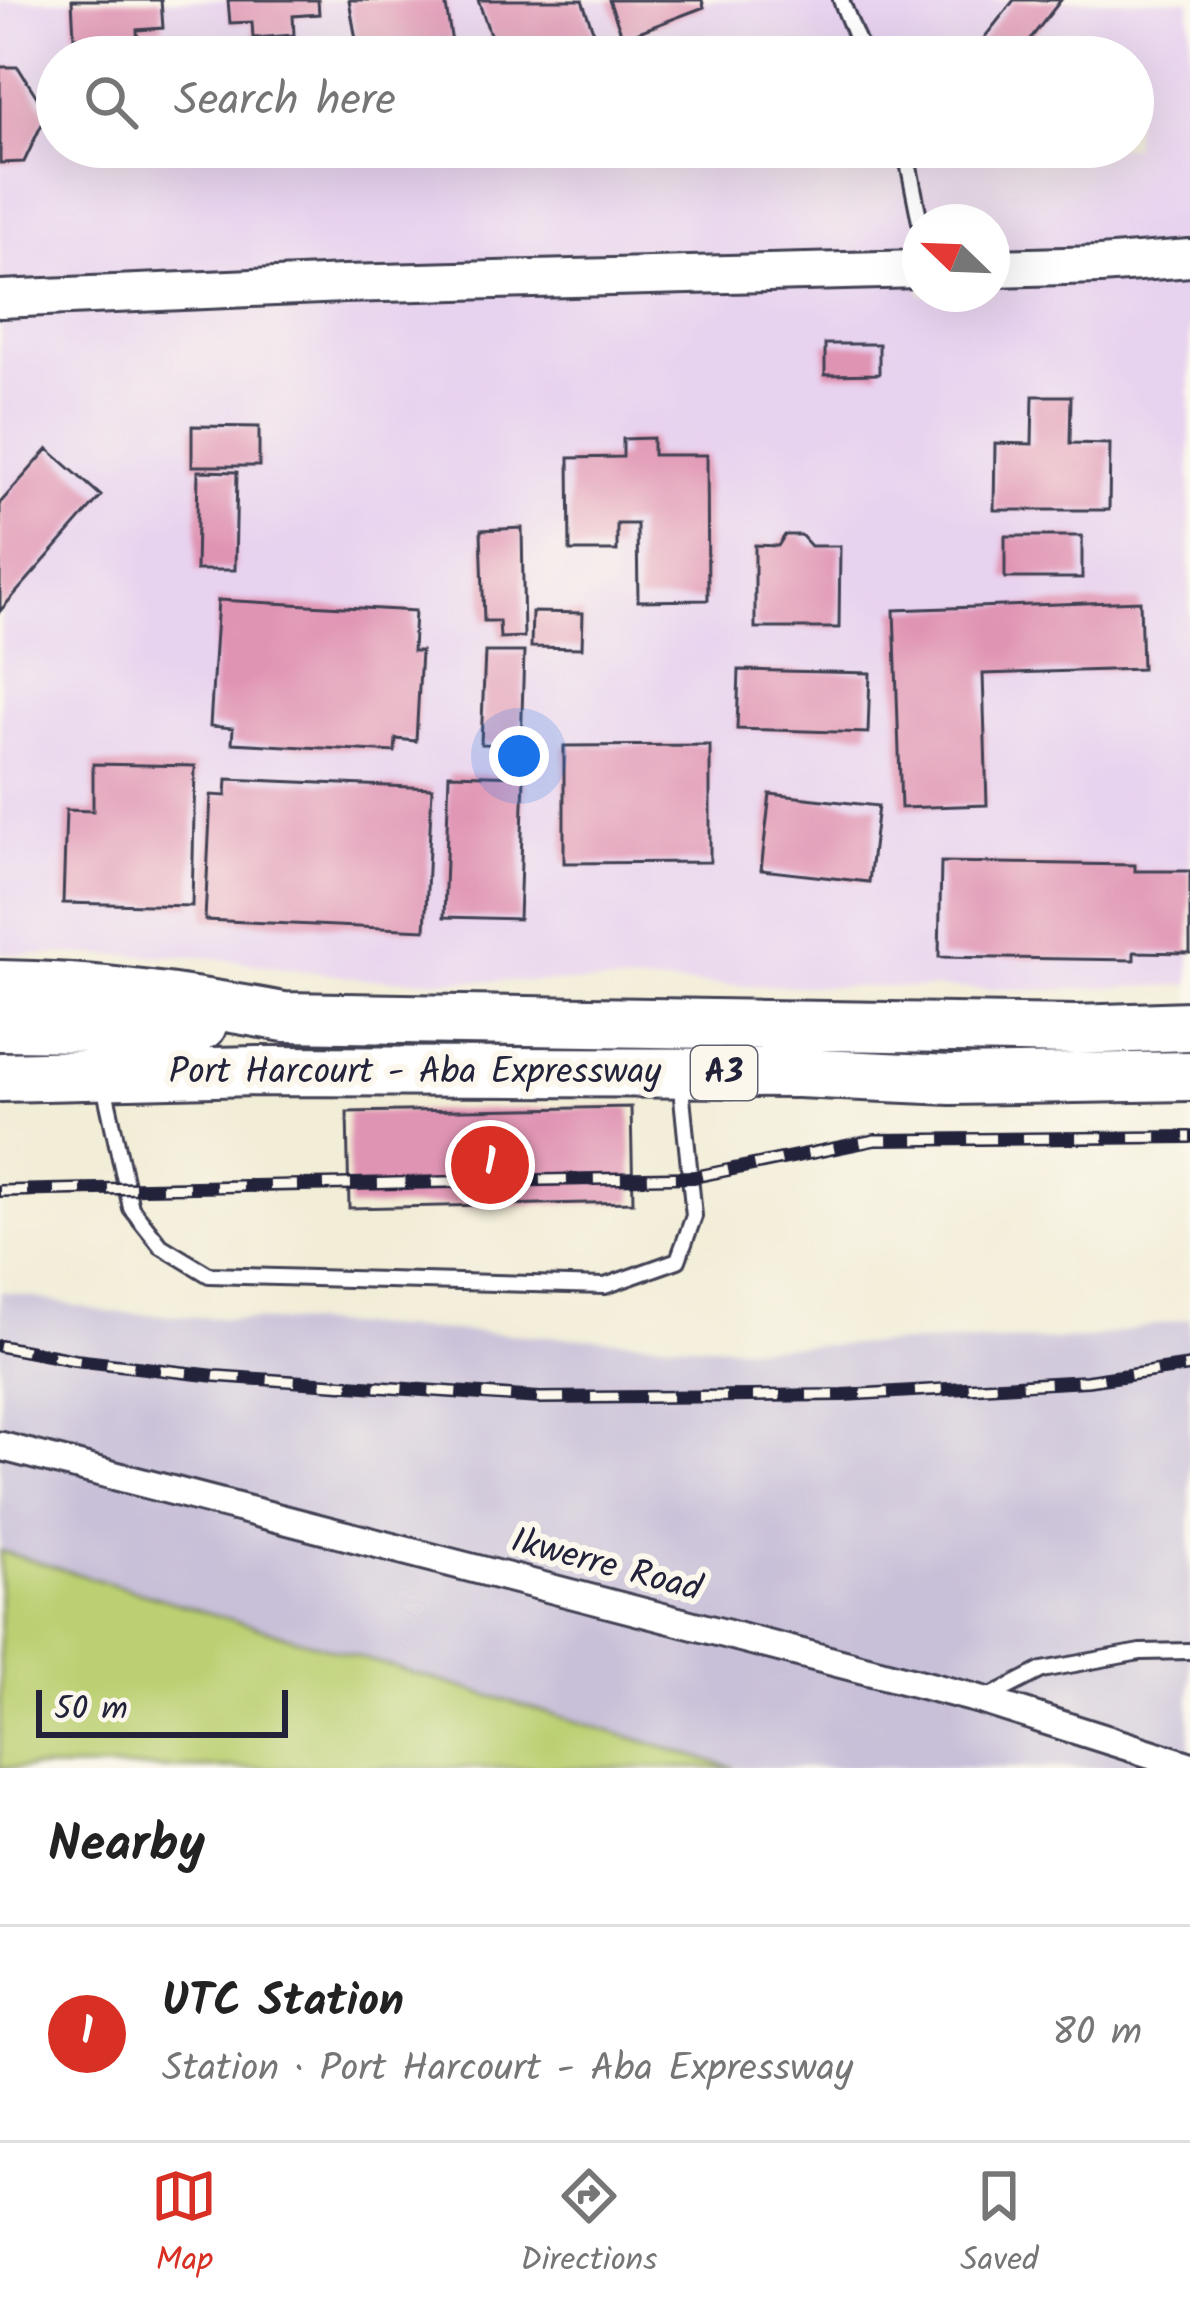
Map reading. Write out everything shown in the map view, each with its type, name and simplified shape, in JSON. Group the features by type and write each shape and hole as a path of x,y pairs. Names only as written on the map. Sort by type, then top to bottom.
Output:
{"highway":[{"name":"Port Harcourt - Aba Expressway","path":"0,985 168,996 284,1017 1076,1030 1190,1027"},
{"path":"0,1026 176,1028 284,1017"},
{"name":"Port Harcourt - Aba Expressway","path":"0,1077 257,1071 798,1073 951,1080 1190,1076"}],"street":[{"path":"1010,268 1190,258"},
{"path":"0,299 344,284 902,269"},
{"name":"Ikwerre Road","path":"0,1446 982,1700 1190,1766"}],"lane":[{"path":"841,0 856,36"},
{"path":"909,168 916,204"},
{"path":"102,1074 131,1208 161,1246 209,1275 605,1286 678,1260 694,1216 679,1073"},
{"path":"982,1700 1042,1670 1140,1652 1190,1652"}],"shaded area":[{"path":"0,0 1190,0 1190,985 1052,990 366,979 198,956 0,954"},
{"path":"0,1291 108,1312 748,1347 1085,1339 1190,1318 1190,1768 734,1768 0,1551"}],"green space":[{"path":"0,1551 734,1768 0,1768"}],"building":[{"path":"72,0 161,0 163,28 137,30 137,36 74,36"},
{"path":"228,0 318,0 319,14 293,16 294,35 253,36 252,22 230,23"},
{"path":"349,0 445,0 451,36 355,36"},
{"path":"478,0 582,0 595,36 491,36"},
{"path":"609,0 702,0 704,7 622,36"},
{"path":"1014,0 1061,0 1033,36 986,36"},
{"path":"0,67 18,67 36,96 36,136 24,162 0,163"},
{"path":"825,344 879,344 879,374 825,375"},
{"path":"1033,396 1071,396 1070,443 1110,444 1109,510 994,510 995,443 1032,444"},
{"path":"192,426 259,427 259,466 192,466"},
{"path":"653,438 653,455 707,455 708,600 638,601 637,524 617,524 617,551 570,551 569,458 623,457 623,439"},
{"path":"48,449 101,496 0,611 0,503"},
{"path":"198,471 237,472 235,570 196,570"},
{"path":"522,528 524,637 500,638 499,621 484,621 481,530"},
{"path":"785,535 801,535 811,546 840,546 839,628 755,628 755,545 778,546"},
{"path":"1005,536 1082,536 1082,578 1005,578"},
{"path":"218,600 415,611 413,651 421,651 416,741 396,739 395,752 232,743 233,728 210,726"},
{"path":"1140,601 1142,669 983,674 987,805 901,808 894,610"},
{"path":"532,612 583,613 582,648 531,647"},
{"path":"485,652 524,652 521,745 481,744"},
{"path":"739,670 870,673 868,733 737,729"},
{"path":"710,745 710,862 564,863 564,746"},
{"path":"93,764 195,766 192,906 63,903 66,810 93,811"},
{"path":"449,774 524,776 519,919 444,917"},
{"path":"227,779 432,788 425,930 205,920 211,795 226,796"},
{"path":"770,794 878,806 869,882 761,870"},
{"path":"941,862 1135,865 1135,871 1190,871 1190,953 1134,952 1134,960 939,957"},
{"path":"631,1107 633,1202 349,1208 347,1112"}],"railway":[{"path":"0,1191 694,1177 875,1140 1190,1137"},
{"path":"0,1346 215,1376 540,1398 843,1395 1087,1381 1190,1366"}],"place":[{"name":"UTC Station","path":"490,1165"}]}
